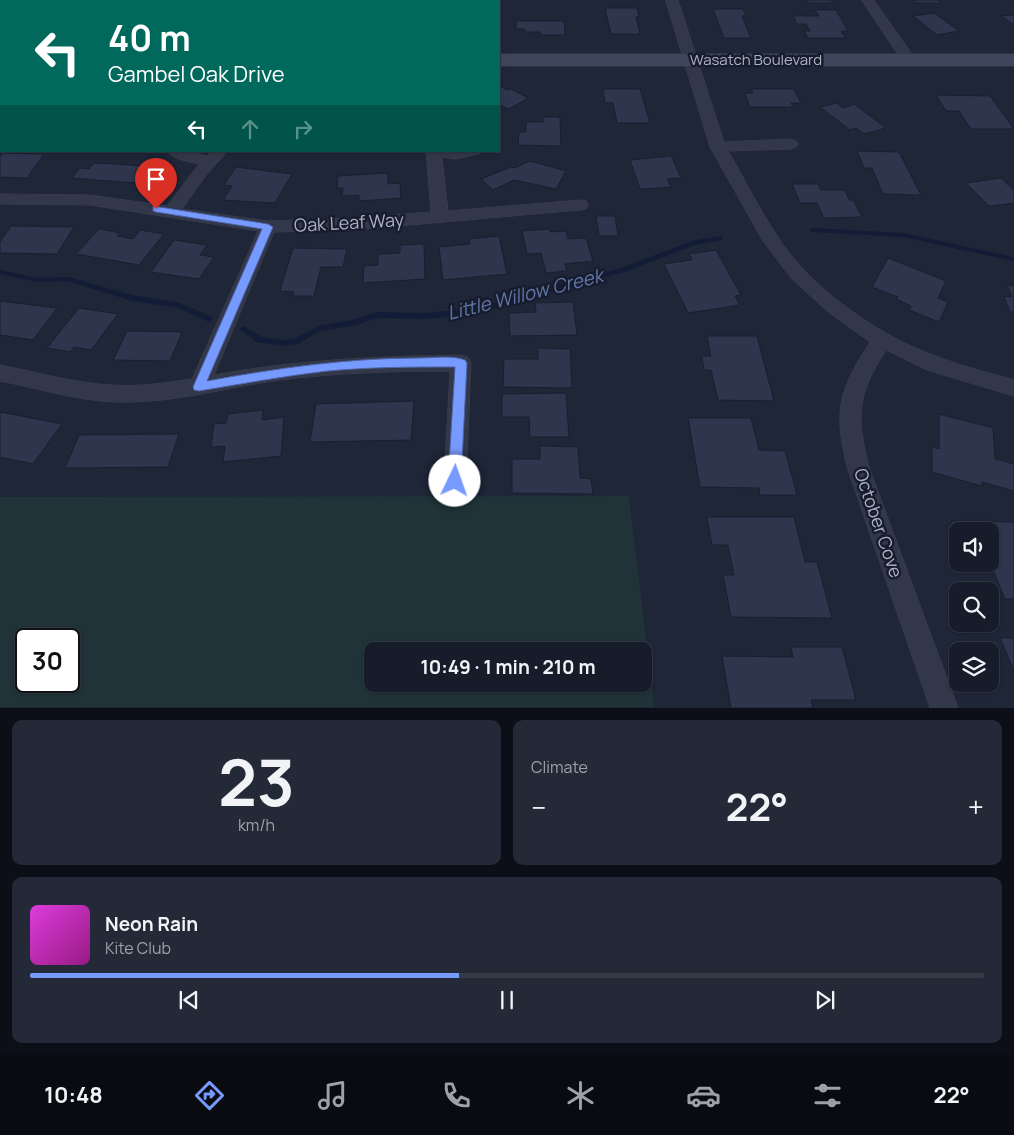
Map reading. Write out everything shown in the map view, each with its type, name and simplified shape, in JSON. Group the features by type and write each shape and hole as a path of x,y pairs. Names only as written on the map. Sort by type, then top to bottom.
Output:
{"main road":[{"name":"Wasatch Boulevard","path":"500,60 1014,60"}],"street":[{"path":"672,0 718,147 772,242 797,274 835,307 882,340 934,364 1014,388"},
{"path":"868,0 909,60"},
{"path":"718,147 791,144"},
{"path":"177,152 192,158 216,156"},
{"path":"440,217 434,152 456,154 468,152"},
{"path":"172,211 201,171 216,156"},
{"name":"Oak Leaf Way","path":"0,199 90,200 268,227 344,224 580,205"},
{"path":"199,387 268,227"},
{"name":"October Cove","path":"882,340 861,372 852,391 848,413 850,440 944,708"},
{"path":"0,372 60,387 126,394 199,387 278,373 330,367 396,363 461,363 455,481"}],"shaded area":[{"path":"629,496 646,642 364,642 364,692 652,692 652,690 654,707 0,707 0,497"}],"building":[{"path":"807,0 831,0 833,3 809,3"},
{"path":"914,0 938,0 941,3 916,3"},
{"path":"605,8 637,8 639,17 636,17 640,34 611,34"},
{"path":"713,9 743,9 746,16 742,16 751,38 724,38"},
{"path":"815,10 836,10 848,31 841,31 846,38 808,38 804,31 810,31 806,24 797,24 793,16 819,16"},
{"path":"934,13 959,31 937,35 913,16"},
{"path":"1014,15 1014,25 1001,16"},
{"path":"516,21 564,21 565,35 541,35 540,32 525,32 524,29 516,29"},
{"path":"500,86 508,90 511,89 528,98 509,109 500,105"},
{"path":"603,89 640,89 650,123 617,123 613,103 605,103"},
{"path":"751,89 794,89 801,103 791,103 793,107 750,107 745,93 753,93"},
{"path":"936,95 990,96 1014,129 971,129 959,111 946,111"},
{"path":"837,103 843,108 854,104 886,128 864,134 856,128 850,130 820,107"},
{"path":"543,117 560,117 561,146 518,145 519,132 526,132 526,122 543,122"},
{"path":"857,151 899,152 921,195 883,194 872,168 864,168"},
{"path":"2,153 44,154 27,178 0,177 0,156"},
{"path":"671,156 681,178 667,179 671,187 640,189 630,160"},
{"path":"530,161 566,171 556,189 514,180 493,190 481,179 511,167 515,168"},
{"path":"94,163 146,166 135,183 72,178 80,168 89,169"},
{"path":"236,167 292,174 275,203 223,200 232,186 224,185"},
{"path":"388,173 388,184 400,183 401,198 359,201 359,195 342,196 343,188 337,188 338,176"},
{"path":"1001,178 1014,191 1014,203 989,206 966,183"},
{"path":"792,184 818,184 821,190 845,190 849,200 853,200 862,217 824,218 817,203 800,203"},
{"path":"596,216 615,216 618,236 599,236"},
{"path":"11,226 74,227 57,254 0,253 0,242"},
{"path":"99,229 120,233 117,236 133,239 140,230 164,234 139,265 76,254"},
{"path":"549,229 550,232 566,231 568,239 586,238 593,261 565,264 567,271 546,273 541,253 527,254 522,231"},
{"path":"499,236 507,274 443,280 439,247 470,244 469,239"},
{"path":"174,240 207,245 200,255 214,257 199,279 151,272"},
{"path":"424,244 425,279 363,283 364,266 378,265 378,254 400,253 400,245"},
{"path":"293,248 347,249 343,267 321,267 314,296 292,296 294,292 280,291"},
{"path":"716,250 741,295 735,296 740,305 688,313 664,264 692,260 689,254"},
{"path":"888,258 946,281 938,298 948,302 939,322 909,310 911,306 896,299 898,297 872,287"},
{"path":"1007,285 1014,286 1014,312 1010,312 1004,296 1012,297"},
{"path":"0,301 57,308 33,340 0,335"},
{"path":"573,302 577,335 510,336 509,313 536,312 535,303"},
{"path":"79,308 118,314 91,350 74,347 70,352 47,348"},
{"path":"127,331 182,332 170,361 113,360"},
{"path":"707,336 757,336 774,401 718,400 711,370 704,370 702,356 711,356"},
{"path":"538,348 570,349 572,388 503,387 504,359 538,359"},
{"path":"566,393 569,437 530,437 529,417 502,417 502,394"},
{"path":"414,401 411,440 310,442 316,404"},
{"path":"263,410 262,420 284,417 281,456 223,462 225,446 211,447 214,424 226,423 228,414"},
{"path":"0,412 62,424 33,464 0,457"},
{"path":"939,414 993,428 995,459 1014,464 1014,491 982,482 982,486 932,472 932,447 939,449"},
{"path":"688,418 751,418 759,450 785,451 797,495 760,495 759,488 700,487"},
{"path":"179,434 168,467 65,468 79,435"},
{"path":"540,446 578,447 580,478 591,479 593,494 512,493 512,459 540,459"},
{"path":"707,517 794,517 805,562 817,562 832,618 731,617 723,575 734,575 728,545 712,545"},
{"path":"951,521 1014,522 1014,599 1005,599 994,572 999,572 999,522"},
{"path":"1000,638 1014,638 1014,671"},
{"path":"791,647 842,647 856,700 811,700 813,708 731,708 722,656 793,657"}],"waterway":[{"name":"Little Willow Creek","path":"813,230 903,235 1014,259"},
{"name":"Little Willow Creek","path":"243,329 260,340 284,343 295,342 318,329 357,322 377,315 427,316 464,312 499,305 578,281 623,270 694,243 720,238"},
{"name":"Little Willow Creek","path":"0,272 37,280 68,279 132,298 180,306 209,319"}],"route":[{"path":"156,209 268,227 199,387 278,373 330,367 396,363 461,363 455,481"}]}
